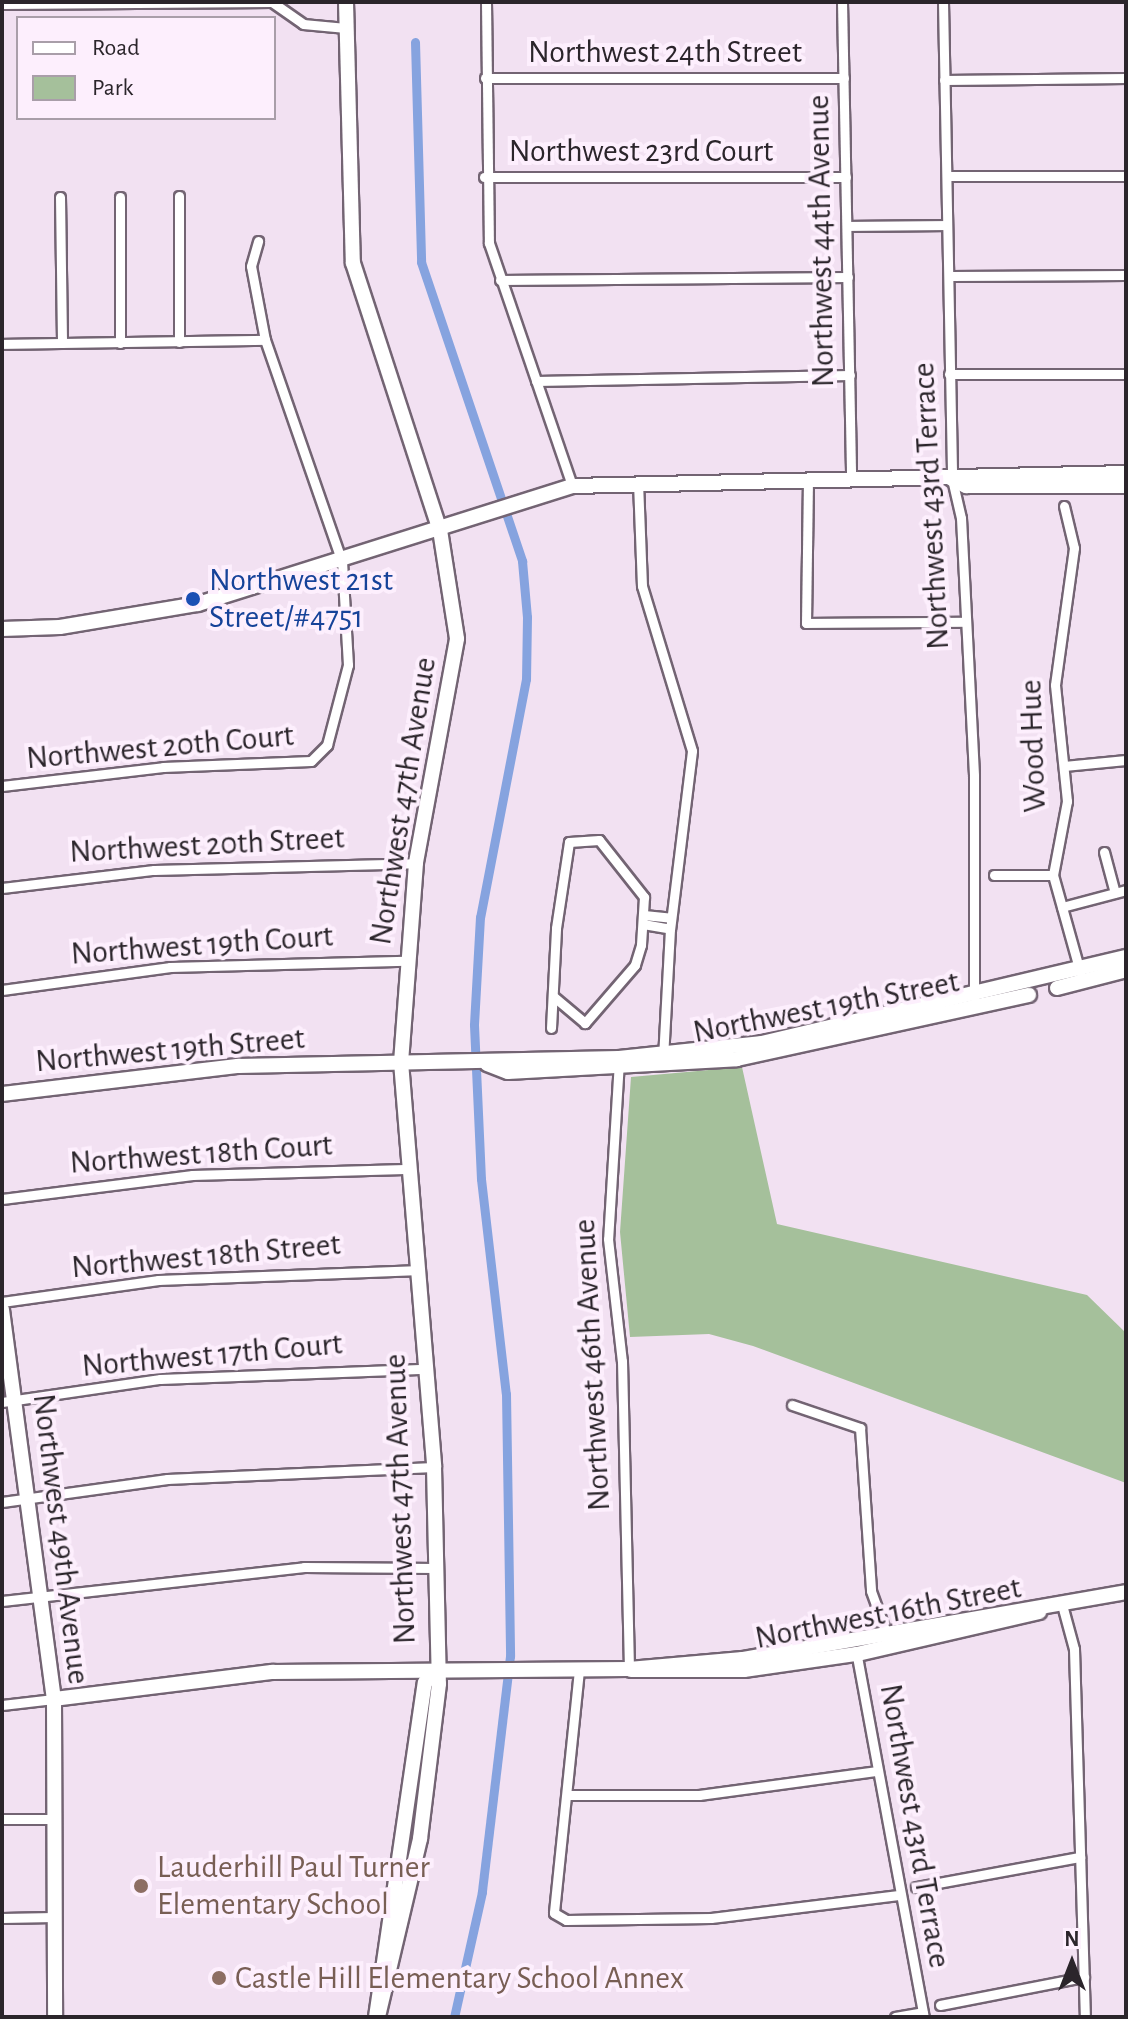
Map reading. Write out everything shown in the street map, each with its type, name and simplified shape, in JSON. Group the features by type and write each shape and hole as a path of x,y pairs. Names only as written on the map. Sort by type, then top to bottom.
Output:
{"street":[{"path":"2,4 272,2 303,24 346,28"},
{"name":"Northwest 47th Avenue","path":"346,2 353,263 440,530 457,639 416,863 406,961 401,1062 405,1169 434,1467 434,1671 425,1759 391,1958 377,2017"},
{"path":"486,2 484,177 500,280 572,486"},
{"name":"Northwest 44th Avenue","path":"842,2 851,479"},
{"name":"Northwest 43rd Terrace","path":"943,2 952,479 961,518 974,776 975,1001"},
{"name":"Northwest 24th Street","path":"485,78 844,78"},
{"path":"944,80 1126,78"},
{"path":"947,176 1126,176"},
{"name":"Northwest 23rd Court","path":"484,177 846,177"},
{"path":"179,196 179,342"},
{"path":"60,197 62,343"},
{"path":"120,197 120,343"},
{"path":"847,226 946,225"},
{"path":"258,241 251,266 265,340 342,562"},
{"path":"949,276 1126,275"},
{"path":"500,280 848,277"},
{"path":"2,344 265,340"},
{"path":"949,374 1126,374"},
{"path":"536,381 850,375"},
{"path":"2,629 149,615 342,562 516,501 572,486 638,482 952,479 1126,473"},
{"path":"952,479 966,486 1126,486"},
{"path":"808,480 806,623 964,622"},
{"path":"638,482 642,586 692,751 670,923 663,1060"},
{"name":"Wood Hue","path":"1064,506 1074,548 1055,672 1067,801 1053,875 1082,977"},
{"name":"Northwest 20th Court","path":"2,786 321,754 348,665 342,562"},
{"path":"1064,766 1126,760"},
{"path":"551,1028 554,997 569,842 610,846 644,897 635,965 585,1023 554,997"},
{"path":"1104,852 1115,893"},
{"name":"Northwest 20th Street","path":"2,888 154,870 416,863"},
{"path":"994,875 1053,875"},
{"path":"1062,907 1126,890"},
{"path":"643,920 670,923"},
{"name":"Northwest 19th Street","path":"1082,977 1126,957"},
{"name":"Northwest 19th Court","path":"2,990 170,967 406,961"},
{"name":"Northwest 19th Street","path":"2,1094 238,1066 401,1062 619,1064 763,1049 1082,977 1126,970"},
{"name":"Northwest 46th Avenue","path":"619,1064 608,1239 622,1361 629,1669"},
{"name":"Northwest 18th Court","path":"2,1199 192,1175 405,1169"},
{"name":"Northwest 18th Street","path":"2,1302 158,1280 414,1270"},
{"name":"Northwest 49th Avenue","path":"2,1310 8,1401 27,1500 54,1699 55,2017"},
{"name":"Northwest 17th Court","path":"8,1401 160,1379 426,1369"},
{"path":"792,1405 860,1428 871,1591 890,1641"},
{"path":"2,1502 167,1479 434,1467"},
{"path":"2,1601 274,1569 436,1568"},
{"name":"Northwest 16th Street","path":"2,1705 272,1672 629,1669 856,1649 1061,1601 1126,1592"},
{"path":"1061,1601 1074,1649 1085,2017"},
{"name":"Northwest 43rd Terrace","path":"856,1649 899,1895 924,2015"},
{"path":"579,1670 554,1913 566,1920 711,1918 899,1895"},
{"path":"567,1795 699,1795 877,1771"},
{"path":"2,1819 54,1819"},
{"path":"916,1887 1080,1857"},
{"path":"2,1918 54,1917"},
{"path":"940,2005 1084,1977"},
{"path":"895,2017 924,2015"}],"green space":[{"path":"742,1067 777,1224 1087,1295 1126,1333 1126,1483 753,1346 709,1334 630,1337 620,1232 631,1077"}],"waterway":[{"path":"415,42 421,262 522,561 527,617 526,679 480,917 474,1025 481,1179 506,1394 510,1656 482,1892 454,2017"}],"place":[{"name":"Northwest 21st Street/#4751","path":"193,599"},
{"name":"Lauderhill Paul Turner Elementary School","path":"141,1886"},
{"name":"Castle Hill Elementary School Annex","path":"219,1978"}]}
